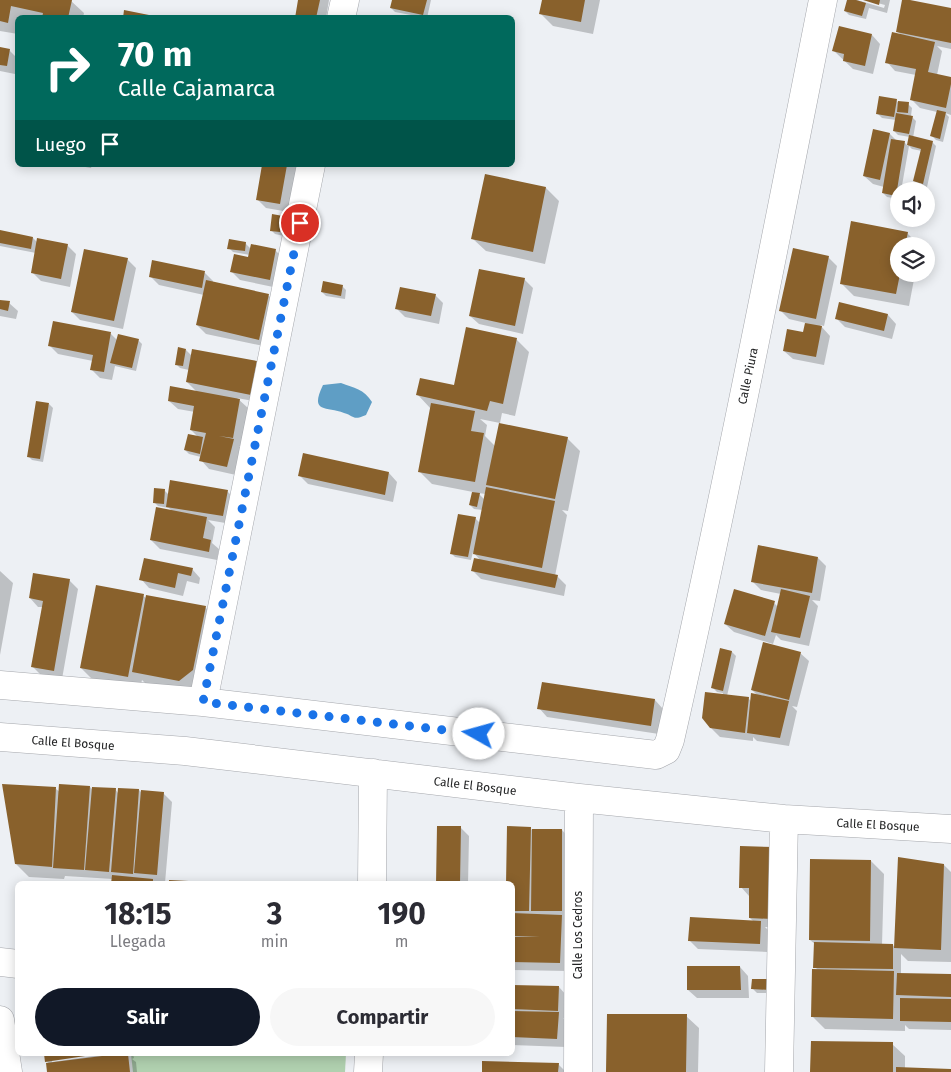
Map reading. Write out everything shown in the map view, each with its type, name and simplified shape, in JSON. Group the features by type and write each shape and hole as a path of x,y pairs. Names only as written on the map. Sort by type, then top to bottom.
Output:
{"street":[{"path":"342,15 344,0"},
{"name":"Calle Piura","path":"203,702 656,755 666,750 687,666 752,357 823,0"},
{"path":"0,685 203,702 311,167"},
{"name":"Calle El Bosque","path":"0,737 185,751 579,798 784,819 951,829"},
{"path":"372,881 374,773"},
{"name":"Calle Los Cedros","path":"578,1072 579,798"},
{"path":"779,1072 784,819"},
{"path":"0,962 15,964"},
{"path":"0,1020 8,1072"},
{"path":"368,1072 369,1056"}],"green space":[{"path":"131,1056 346,1056 345,1072 133,1072"}],"water":[{"path":"341,383 366,394 372,402 366,415 356,418 319,405 319,394 323,385"}],"building":[{"path":"0,0 72,0 69,15 43,15 43,13 11,6 8,23 0,21"},
{"path":"298,0 320,0 317,15 296,15"},
{"path":"392,0 427,0 423,15 390,8"},
{"path":"542,0 585,0 581,22 539,14"},
{"path":"847,0 866,3 862,16 844,11"},
{"path":"863,0 880,0 879,5"},
{"path":"902,0 951,8 951,43 896,32"},
{"path":"124,10 149,15 123,15"},
{"path":"839,26 872,34 865,66 843,61 844,54 832,51"},
{"path":"892,32 935,42 928,72 951,77 946,108 910,100 916,69 885,63"},
{"path":"0,47 10,49 7,66 0,65"},
{"path":"879,96 897,99 894,117 876,114"},
{"path":"898,101 909,102 908,113 897,112"},
{"path":"937,110 946,112 940,139 930,136"},
{"path":"896,113 913,116 909,134 893,131"},
{"path":"873,129 890,133 880,180 863,176"},
{"path":"909,135 933,141 923,182 913,181 921,149 907,145"},
{"path":"891,139 905,141 898,182 890,182 890,195 882,193"},
{"path":"262,167 287,167 280,204 256,200"},
{"path":"485,174 546,187 533,252 471,239"},
{"path":"272,214 283,216 280,232 270,231"},
{"path":"851,221 908,232 907,237 890,237 890,282 898,282 896,294 840,284"},
{"path":"0,230 33,237 31,249 0,243"},
{"path":"37,238 68,244 61,279 31,273"},
{"path":"229,239 246,242 245,251 227,249"},
{"path":"251,244 276,249 270,280 230,272 234,254 248,257"},
{"path":"793,248 829,256 816,319 779,311"},
{"path":"84,249 128,258 114,321 71,312"},
{"path":"152,260 205,271 202,288 149,277"},
{"path":"479,269 525,278 515,326 469,316"},
{"path":"206,280 269,294 259,340 196,325"},
{"path":"323,281 343,285 341,296 321,292"},
{"path":"400,287 436,294 431,316 395,309"},
{"path":"0,300 10,301 8,311 0,309"},
{"path":"839,302 888,314 884,331 835,319"},
{"path":"53,321 111,332 104,372 90,370 93,355 48,346"},
{"path":"805,323 822,326 816,357 783,351 787,329 803,332"},
{"path":"466,327 517,338 503,404 490,401 487,411 416,395 420,378 454,385"},
{"path":"118,334 139,339 132,368 110,363"},
{"path":"178,347 186,349 183,366 175,365"},
{"path":"192,349 257,361 251,395 186,382"},
{"path":"170,386 240,399 233,438 219,436 234,439 227,467 199,461 206,433 190,430 194,406 168,401"},
{"path":"36,401 49,403 40,459 27,457"},
{"path":"431,403 475,411 471,431 484,433 475,482 418,472"},
{"path":"499,423 568,437 555,499 486,485"},
{"path":"188,434 203,437 200,454 184,450"},
{"path":"303,453 389,472 385,495 298,476"},
{"path":"170,480 228,490 223,516 166,507"},
{"path":"486,487 555,501 542,568 473,554"},
{"path":"154,488 165,489 164,504 153,503"},
{"path":"472,492 480,493 477,507 469,505"},
{"path":"156,507 207,517 203,538 211,540 209,552 150,540"},
{"path":"458,514 476,517 468,557 450,554"},
{"path":"758,545 818,557 812,593 751,582"},
{"path":"144,558 193,568 191,576 178,573 175,588 139,580"},
{"path":"474,558 558,575 555,588 471,571"},
{"path":"33,573 70,579 54,671 31,667 43,601 29,598"},
{"path":"96,585 144,594 128,677 80,668"},
{"path":"734,589 775,601 765,636 724,624"},
{"path":"781,589 810,596 800,638 771,632"},
{"path":"146,595 206,606 193,670 179,681 132,672"},
{"path":"763,642 801,652 789,700 751,690"},
{"path":"720,648 732,651 723,691 711,688"},
{"path":"542,682 655,699 651,726 537,709"},
{"path":"705,692 749,697 745,733 710,728 702,718"},
{"path":"751,693 789,701 780,738 747,733"},
{"path":"2,784 56,787 52,867 15,864"},
{"path":"59,784 90,786 84,870 53,868"},
{"path":"92,787 116,788 109,872 85,870"},
{"path":"118,788 139,789 133,874 111,872"},
{"path":"141,790 164,792 157,875 134,873"},
{"path":"437,826 461,826 460,881 436,881"},
{"path":"507,826 531,827 529,911 515,911 515,881 506,881"},
{"path":"532,829 562,829 562,911 531,911"},
{"path":"740,846 774,847 772,919 749,918 749,888 739,888"},
{"path":"898,857 944,864 941,950 894,948"},
{"path":"810,859 871,860 870,941 809,940"},
{"path":"112,875 153,879 153,881 111,881"},
{"path":"515,913 562,915 560,963 515,962 515,937 540,937 515,936"},
{"path":"690,917 761,921 760,944 688,941"},
{"path":"814,942 893,944 893,969 813,968"},
{"path":"687,966 740,966 741,990 687,990"},
{"path":"812,969 894,971 893,1019 811,1017"},
{"path":"897,973 951,974 951,997 896,995"},
{"path":"752,979 770,979 770,990 751,989"},
{"path":"515,985 559,986 558,1011 515,1009"},
{"path":"900,998 951,999 951,1022 900,1021"},
{"path":"515,1011 559,1012 557,1039 515,1037"},
{"path":"607,1014 687,1014 686,1072 606,1072"},
{"path":"811,1041 893,1042 893,1072 810,1072"},
{"path":"44,1056 85,1056 45,1062"},
{"path":"102,1056 128,1056 130,1072 47,1072 46,1063"},
{"path":"482,1061 559,1063 558,1072 482,1072"},
{"path":"896,1067 951,1069 951,1072 896,1072"}],"route":[{"path":"300,223 203,702 479,734"}]}
